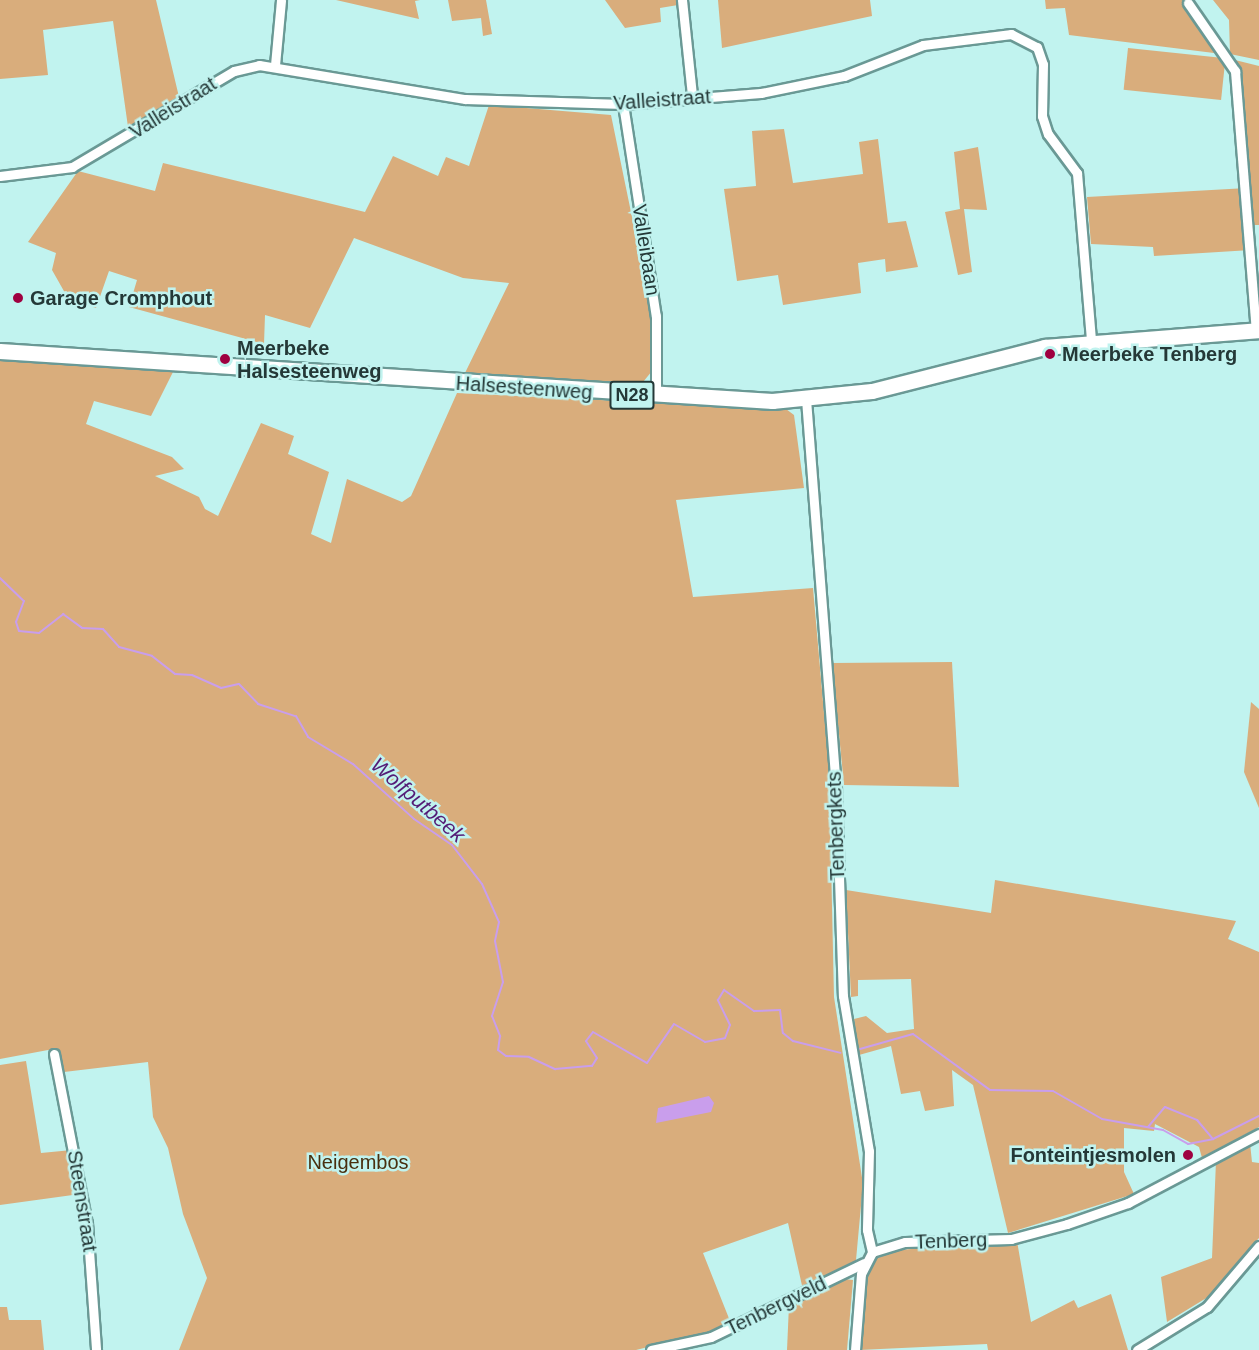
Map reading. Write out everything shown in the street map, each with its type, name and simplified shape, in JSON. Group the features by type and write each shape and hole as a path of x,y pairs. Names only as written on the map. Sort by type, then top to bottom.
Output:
{"main road":[{"name":"Halsesteenweg","path":"0,351 656,397 806,399 872,391 1009,355 1091,341 1258,330"}],"street":[{"path":"275,65 282,0"},
{"path":"682,0 692,95"},
{"path":"1188,3 1235,71 1258,330"},
{"name":"Valleistraat","path":"0,177 72,167 234,71 275,65 465,99 623,104 692,95 761,93 844,76 923,45 1011,34 1029,38 1043,64 1040,95 1048,134 1077,173 1082,196 1091,341"},
{"name":"Valleibaan","path":"623,104 656,316 656,397"},
{"name":"Tenbergkets","path":"806,399 836,786 843,996 869,1151 867,1230 873,1252"},
{"name":"Steenstraat","path":"54,1054 87,1223 96,1350"},
{"name":"Tenberg","path":"873,1252 905,1242 1011,1239 1128,1203 1259,1134"},
{"path":"1137,1350 1207,1307 1259,1246"},
{"path":"855,1350 864,1263 873,1252"},
{"name":"Tenbergveld","path":"651,1350 711,1337 864,1263"}],"green space":[{"path":"0,0 156,0 179,97 128,127 113,21 43,30 48,75 0,79"},
{"path":"336,0 420,0 415,1 419,19"},
{"path":"448,0 486,0 492,34 483,36 481,18 452,21"},
{"path":"605,0 678,0 678,5 660,8 661,22 625,28"},
{"path":"718,0 870,0 872,16 722,48"},
{"path":"1045,0 1183,0 1222,54 1069,35 1065,8 1046,9"},
{"path":"1213,0 1259,0 1259,60 1230,54 1229,20"},
{"path":"1128,48 1225,58 1221,100 1124,90"},
{"path":"1235,60 1259,66 1259,225 1253,225"},
{"path":"489,105 611,115 653,319 652,371 639,387 464,375 509,283 463,278 354,238 310,328 265,315 264,344 129,307 137,280 109,271 96,308 69,300 52,270 56,253 28,242 78,171 155,191 163,163 365,212 393,156 438,176 446,157 469,166"},
{"path":"784,129 793,183 863,174 859,142 878,139 888,223 906,221 918,267 886,272 885,259 858,263 861,293 783,305 778,275 737,281 724,189 756,186 752,131"},
{"path":"978,147 987,210 964,209 972,272 958,275 945,212 960,209 954,152"},
{"path":"1247,188 1251,250 1154,256 1153,247 1091,244 1087,197"},
{"name":"Neigembos","path":"0,360 173,372 151,416 94,401 86,424 172,457 184,469 155,476 199,497 205,509 218,516 261,423 294,436 288,454 329,472 311,534 331,543 347,479 402,502 411,496 457,393 786,409 794,415 804,488 676,500 693,597 813,588 829,770 834,997 863,1184 856,1260 849,1267 803,1290 788,1223 703,1253 732,1326 636,1350 179,1350 207,1278 183,1214 168,1148 153,1117 148,1062 64,1072 57,1052 48,1050 0,1059"},
{"path":"952,662 959,787 844,785 832,663"},
{"path":"1251,702 1259,709 1259,808 1244,772"},
{"path":"995,880 1236,921 1228,939 1259,952 1259,1127 1202,1158 1199,1147 1155,1124 1154,1131 1124,1128 1124,1172 1134,1194 1008,1233 973,1085 952,1070 954,1106 925,1111 920,1091 901,1094 891,1046 859,1055 854,1019 866,1016 887,1033 914,1029 911,979 858,980 858,996 851,997 846,890 991,913"},
{"path":"26,1061 41,1153 72,1150 80,1194 0,1205 0,1065"},
{"path":"1250,1143 1252,1162 1259,1163 1259,1238 1208,1297 1167,1322 1161,1277 1212,1258 1216,1161"},
{"path":"1017,1241 1031,1322 1074,1300 1078,1308 1111,1294 1128,1350 988,1350 987,1344 859,1350 866,1278 877,1258 898,1250"},
{"path":"844,1279 853,1280 847,1350 787,1350 789,1305"},
{"path":"0,1307 7,1307 9,1320 41,1320 44,1350 0,1350"}],"shaded area":[{"path":"709,1096 714,1103 711,1112 656,1123 658,1108"}],"waterway":[{"name":"Wolfputbeek","path":"0,578 24,601 16,622 19,631 39,633 63,614 82,628 103,629 119,647 152,656 175,674 192,675 221,688 239,684 258,704 296,716 308,737 353,764 414,819 452,845 482,884 499,922 495,941 503,982 492,1016 500,1036 498,1050 506,1056 529,1057 555,1069 592,1066 597,1058 586,1041 593,1032 647,1063 674,1024 705,1042 725,1038 730,1025 718,1000 724,990 754,1011 780,1010 783,1033 793,1041 841,1053"},
{"name":"Wolfputbeek","path":"860,1049 913,1034 990,1090 1053,1091 1102,1119 1163,1130 1188,1144 1213,1139 1259,1116"},
{"path":"1148,1127 1165,1107 1197,1120 1213,1139"}],"place":[{"name":"Garage Cromphout","path":"18,298"},
{"name":"Meerbeke Tenberg","path":"1050,354"},
{"name":"Meerbeke Halsesteenweg","path":"225,359"},
{"name":"Fonteintjesmolen","path":"1188,1155"}]}
